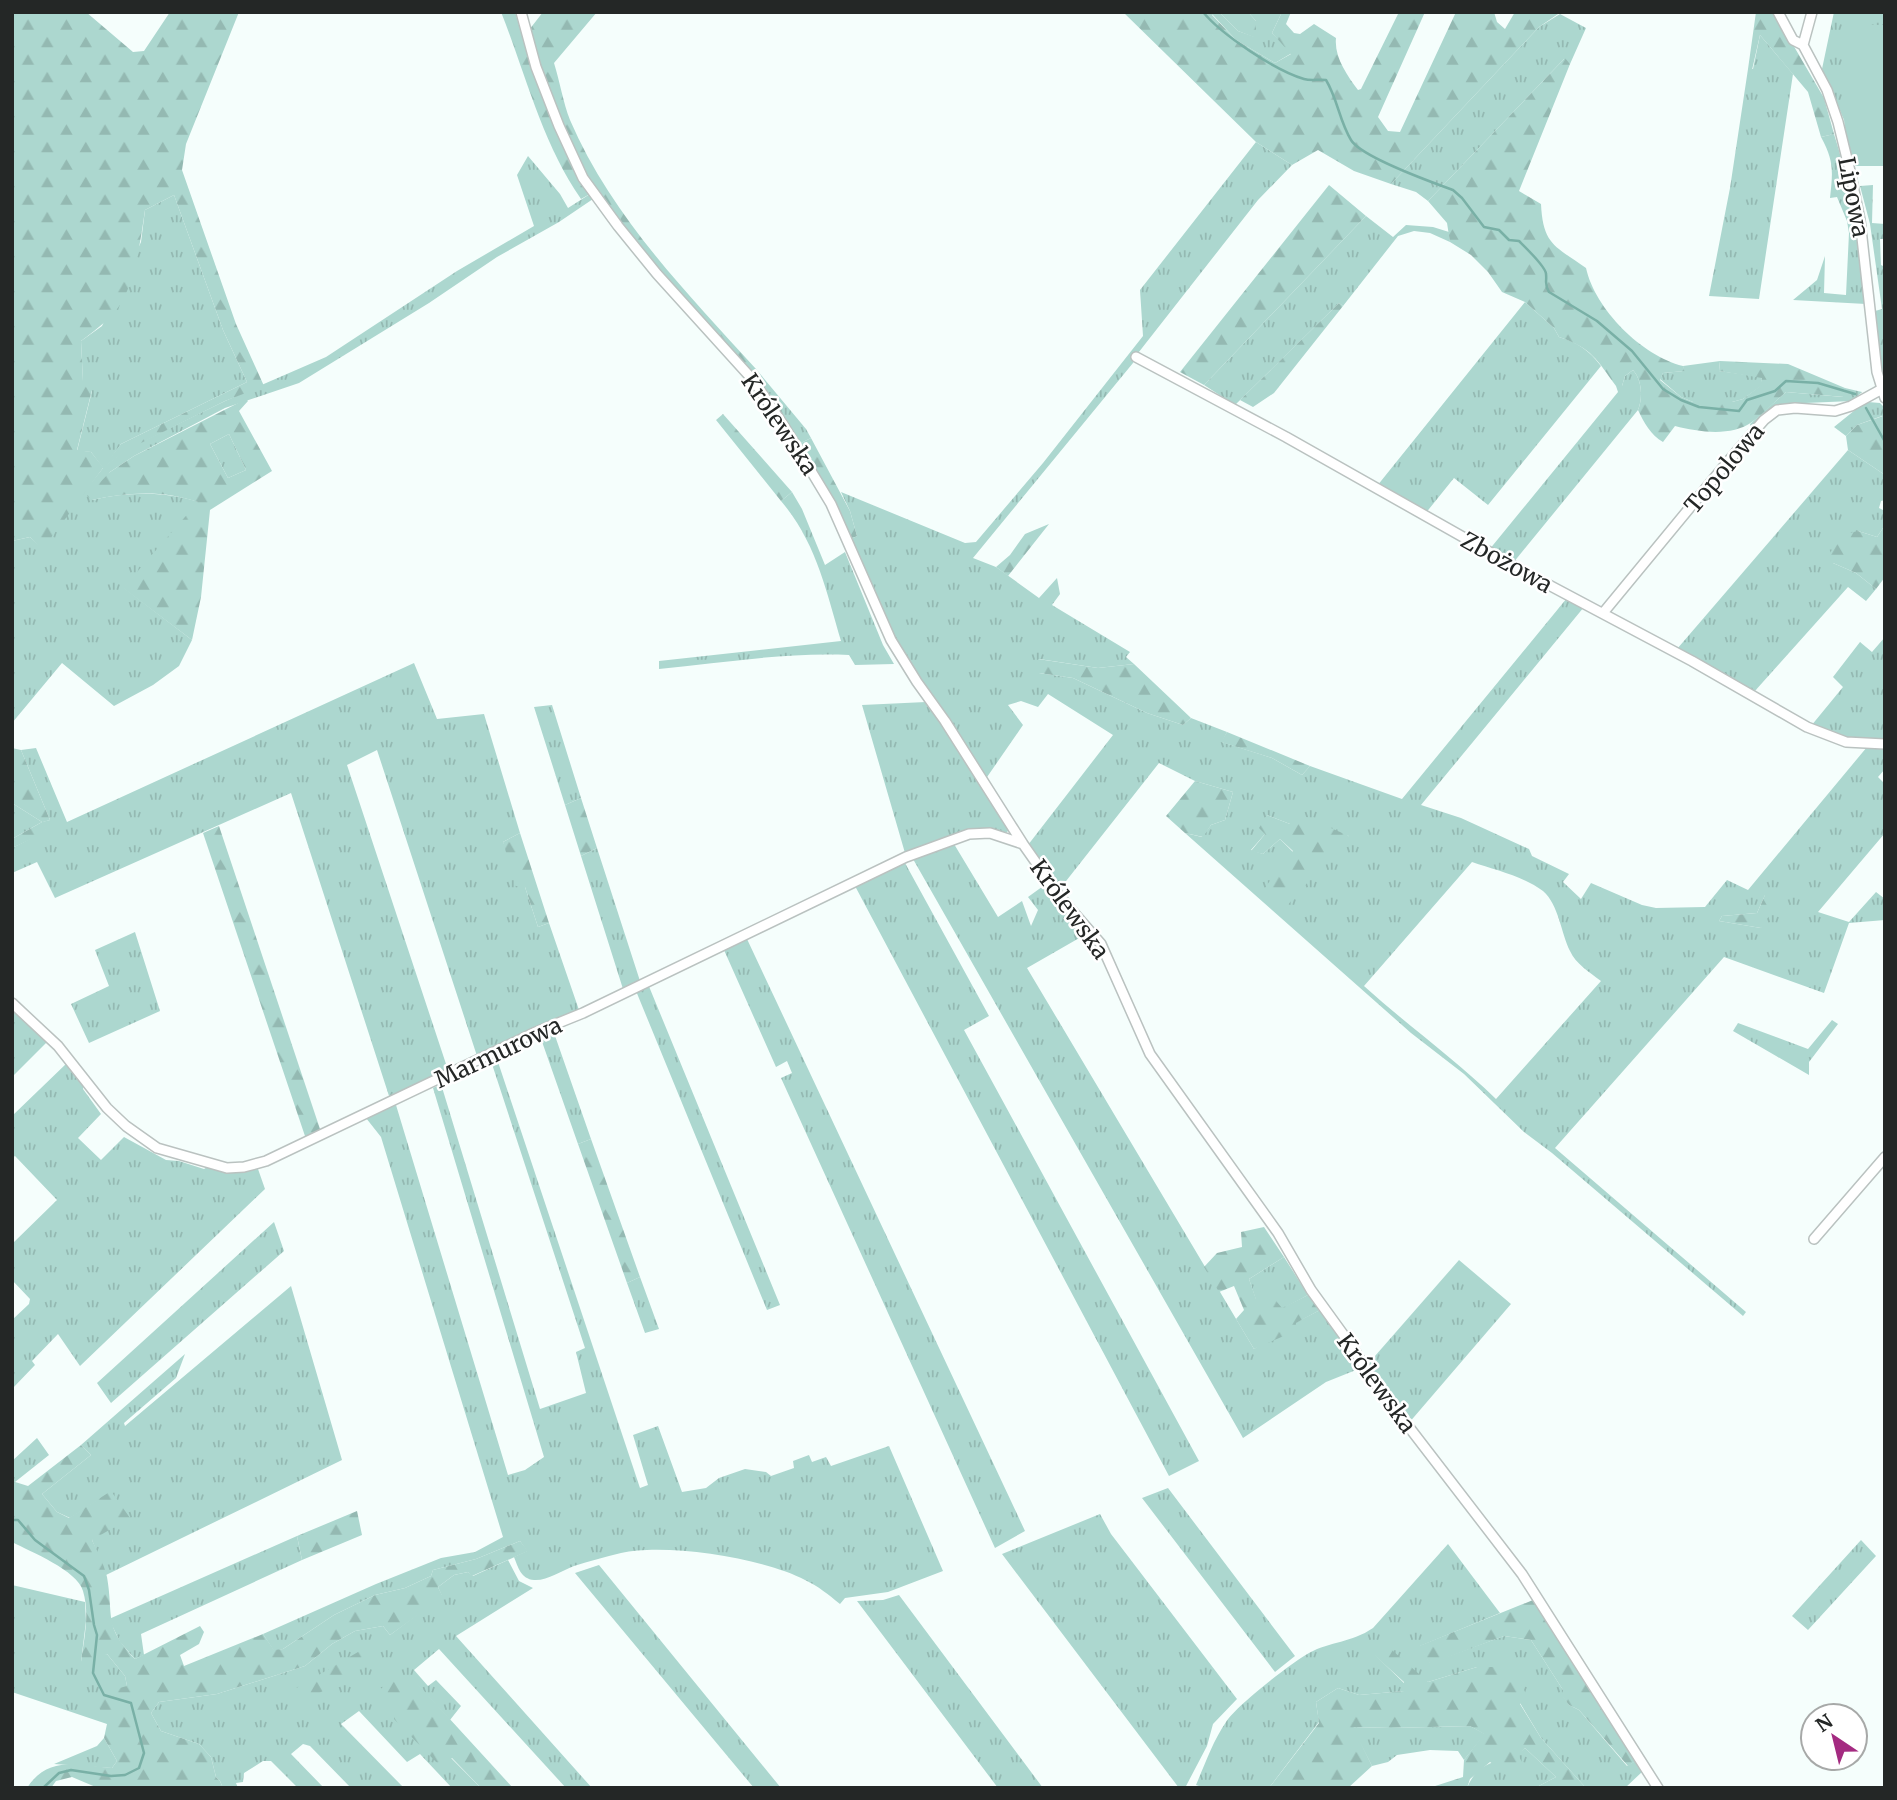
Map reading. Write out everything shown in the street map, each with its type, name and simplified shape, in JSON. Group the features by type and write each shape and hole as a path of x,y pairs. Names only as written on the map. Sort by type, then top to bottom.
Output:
{"street":[{"name":"Królewska","path":"521,12 536,67 559,127 583,178 657,274 753,380 784,426 831,504 891,640 1023,844 1061,898 1101,944 1150,1054 1279,1233 1311,1290 1372,1379 1522,1574 1658,1788"},
{"name":"Lipowa","path":"1778,12 1793,40 1803,45 1827,90 1850,171 1860,220 1877,372 1883,394"},
{"path":"1803,45 1812,12"},
{"name":"Zbożowa","path":"1136,357 1229,406 1532,576 1692,661 1807,727 1846,742 1885,744"},
{"name":"Topolowa","path":"1603,613 1764,420 1777,410 1795,408 1835,411 1883,394"},
{"name":"Marmurowa","path":"12,1003 58,1046 107,1108 125,1126 157,1148 227,1168 244,1167 266,1161 536,1032 583,1013 906,857 969,834 990,833 1023,844"},
{"path":"1814,1239 1885,1157"}],"green space":[{"path":"12,12 86,12 133,52 144,51 170,12 239,12 186,144 182,170 236,324 264,386 225,401 127,450 103,468 54,534 40,548 30,537 12,541","holes":["174,195 223,330 247,382 121,444 103,467 91,452 77,450 92,390 83,381 81,341 111,316 124,298 135,267 145,210"]},
{"path":"501,12 515,12 555,129 590,194 581,199 545,132"},
{"path":"543,12 597,12 554,63 570,120 607,189 652,252 756,369 749,373 660,274 585,177 538,68 529,30"},
{"path":"1123,12 1215,12 1212,15 1236,40 1275,63 1291,54 1272,33 1282,12 1291,12 1286,24 1294,33 1300,34 1314,24 1336,38 1339,59 1358,90 1361,89 1399,12 1425,12 1378,117 1388,131 1400,132 1456,12 1494,12 1497,22 1505,29 1515,12 1561,12 1539,27 1391,184 1354,171 1318,150 1292,165 1256,142"},
{"path":"1219,12 1238,31 1255,37 1256,21 1248,12 1282,12 1272,33 1292,53 1275,63 1236,40 1212,14"},
{"path":"1219,12 1248,12 1256,21 1256,38 1238,31"},
{"path":"1756,12 1774,12 1824,98 1834,134 1821,137 1808,92 1760,35 1752,70 1748,69"},
{"path":"1834,12 1885,12 1885,25 1850,26 1850,166 1844,120 1822,69"},
{"path":"1560,14 1586,28 1570,64 1564,59 1428,201 1416,192 1391,184 1539,27"},
{"path":"1850,25 1885,25 1885,166 1850,166"},
{"path":"1760,35 1793,74 1759,299 1709,296 1730,188 1748,69 1753,69"},
{"path":"1565,58 1570,64 1519,191 1541,204 1548,236 1559,249 1586,268 1599,299 1622,329 1652,352 1683,366 1685,371 1663,373 1660,380 1681,397 1693,402 1732,402 1743,399 1760,386 1762,378 1719,371 1720,361 1788,364 1845,388 1844,397 1786,392 1744,427 1715,432 1675,426 1663,442 1648,428 1638,410 1641,389 1633,370 1625,376 1622,386 1616,386 1587,350 1559,337 1554,328 1525,302 1502,292 1488,272 1471,255 1450,242 1447,223 1428,201"},
{"path":"1834,134 1858,239 1866,304 1793,300 1817,280 1825,256 1824,293 1846,295 1849,233 1837,197 1830,198 1832,166 1821,137"},
{"path":"1256,142 1292,165 1258,200 1133,363 973,558 996,567 1039,598 1057,578 1060,594 1052,605 1130,652 1126,657 1134,664 1098,668 1039,659 1039,673 1073,678 1147,713 1183,725 1191,718 1227,732 1222,742 1272,758 1302,775 1310,766 1402,799 1567,598 1584,607 1421,805 1461,818 1529,849 1532,856 1569,874 1563,882 1581,899 1591,883 1642,905 1656,908 1705,907 1727,880 1748,890 1867,747 1885,746 1885,769 1878,777 1885,784 1885,833 1818,912 1849,922 1876,892 1885,899 1885,920 1849,923 1824,993 1724,957 1555,1148 1746,1312 1743,1316 1524,1132 1464,1074 1411,1033 1185,833 1202,837 1211,825 1225,820 1233,792 1195,781 1159,763 1059,890 1028,845 1113,735 1048,694 1038,707 1021,701 1008,705 1023,725 985,780 895,638 851,539 857,536 841,492 965,543 976,542 1043,463 1143,336 1140,290","holes":["1267,815 1290,824 1349,836 1293,852 1280,839 1263,854 1251,850 1265,834","1472,862 1518,877 1543,891 1553,904 1573,956 1583,968 1601,981 1496,1099 1364,986","1765,895 1761,928 1719,921 1722,916 1757,913"]},
{"path":"528,156 560,194 568,208 590,194 593,199 299,383 225,408 134,456 110,472 92,500 146,494 199,502 124,588 192,640 179,666 153,685 114,706 62,663 12,723 12,541 30,537 40,547 103,468 91,452 77,451 92,391 83,382 81,341 102,326 141,242 145,210 174,195 223,330 247,382 121,444 106,465 127,449 225,401 326,357 457,271 534,226 517,175"},
{"path":"1329,185 1366,216 1204,385 1180,372"},
{"path":"1873,185 1872,223 1885,224 1885,239 1880,239 1881,265 1885,267 1885,383 1875,311 1882,309 1870,224 1860,186"},
{"path":"1366,216 1393,237 1406,225 1433,227 1449,232 1450,242 1430,233 1414,231 1398,236 1343,306 1339,303 1235,405 1204,385"},
{"path":"1525,302 1554,328 1559,337 1583,348 1601,366 1488,505 1454,478 1425,514 1377,486"},
{"path":"1339,303 1343,306 1274,393 1253,407 1240,400"},
{"path":"1720,361 1719,371 1762,377 1761,386 1743,399 1732,402 1693,402 1681,397 1660,379 1663,373 1684,371 1683,366"},
{"path":"756,369 811,438 801,443 749,373"},
{"path":"1633,370 1641,389 1638,410 1513,563 1489,550 1618,392 1616,386 1622,386 1625,376"},
{"path":"1845,388 1862,392 1852,401 1782,404 1751,428 1750,424 1786,392 1843,397"},
{"path":"246,399 248,401 239,411 272,471 210,510 201,597 192,640 123,588 198,502 159,494 119,495 92,500 87,496 110,472 134,456","holes":["229,434 246,470 228,478 210,444"]},
{"path":"1868,402 1880,403 1885,408 1885,418 1882,416 1857,425 1846,436 1834,427 1860,406"},
{"path":"723,414 792,492 781,501 716,420"},
{"path":"1883,416 1885,475 1848,450 1846,436 1857,425"},
{"path":"229,434 246,470 228,478 210,444"},
{"path":"811,438 850,511 857,536 851,539 826,486 801,443"},
{"path":"1848,450 1885,475 1885,500 1881,501 1879,508 1885,511 1885,525 1877,537 1858,531 1833,563 1856,573 1876,589 1866,601 1848,587 1754,692 1677,649"},
{"path":"792,492 802,509 825,565 845,552 883,645 894,664 855,665 849,655 825,654 659,669 659,661 841,641 825,585 811,550 781,501"},
{"path":"1049,524 1008,576 996,567 1010,555 1025,534"},
{"path":"1885,525 1885,577 1876,589 1856,573 1833,563 1830,553 1841,535 1858,531 1877,537"},
{"path":"1885,637 1885,742 1847,739 1811,726 1843,687 1833,677 1860,642 1872,652"},
{"path":"1038,659 1098,668 1134,664 1191,718 1183,725 1147,713 1073,678 1039,673"},
{"path":"414,663 437,719 484,714 520,833 503,842 525,887 538,927 549,923 579,1010 477,1056 377,750 347,765 448,1070 390,1099 291,793 55,898 37,862 12,873 12,848 46,831 42,822 50,820 21,750 36,748 67,822"},
{"path":"926,702 943,723 1009,830 1004,835 978,830 954,834 905,853 862,705"},
{"path":"552,705 581,798 565,805 534,707"},
{"path":"1227,732 1310,766 1302,775 1272,758 1221,742"},
{"path":"12,748 21,750 50,820 43,822 47,832 12,848 12,839 42,822 12,803"},
{"path":"1195,781 1233,792 1225,820 1211,825 1203,837 1185,833 1166,816"},
{"path":"581,798 597,848 581,856 565,805"},
{"path":"12,803 42,822 12,839"},
{"path":"1267,815 1290,824 1306,817 1349,836 1285,908 1266,886 1293,851 1280,839 1263,854 1251,851 1265,834 1259,828"},
{"path":"219,826 321,1132 306,1139 203,833"},
{"path":"520,833 549,923 538,927 525,887 516,886 503,842"},
{"path":"954,844 998,917 1022,901 1031,926 1038,910 1028,897 1046,884 1088,933 1027,968 1254,1349 1320,1310 1359,1366 1356,1370 1326,1382 1243,1438 913,859"},
{"path":"597,848 640,981 623,989 581,856"},
{"path":"905,863 989,1016 964,1030 1199,1461 1169,1476 855,886"},
{"path":"1765,895 1777,904 1761,928 1719,921 1722,916 1757,913"},
{"path":"135,932 160,1011 89,1043 71,1004 109,986 95,950"},
{"path":"747,939 1025,1531 995,1548 781,1078 792,1073 787,1061 776,1067 724,950"},
{"path":"648,984 780,1305 767,1310 636,991"},
{"path":"12,1009 47,1042 12,1077"},
{"path":"1832,1020 1838,1024 1809,1062 1809,1075 1733,1031 1738,1023 1808,1049"},
{"path":"553,1030 591,1139 578,1144 540,1036"},
{"path":"497,1059 640,1488 648,1485 633,1435 658,1426 682,1492 706,1488 719,1478 745,1469 766,1472 771,1476 794,1468 793,1461 809,1455 812,1462 826,1457 831,1466 889,1446 943,1571 888,1592 845,1598 840,1604 814,1585 787,1572 740,1559 688,1551 640,1550 621,1553 534,1580 521,1572 514,1557 527,1551 520,1541 476,1559 433,1570 431,1576 405,1588 375,1595 334,1615 283,1649 274,1651 263,1634 376,1584 441,1558 475,1552 503,1537 381,1137 366,1118 396,1105 508,1475 525,1470 544,1457 433,1088 441,1084 540,1409 586,1393 576,1352 585,1348 491,1061"},
{"path":"68,1062 84,1083 83,1089 101,1114 78,1138 101,1160 124,1137 166,1160 204,1169 209,1166 242,1171 258,1169 265,1189 80,1366 58,1334 32,1361 35,1365 12,1389 12,1320 29,1304 30,1299 12,1280 12,1244 57,1200 15,1156 12,1158 12,1116"},
{"path":"591,1139 640,1277 627,1283 578,1144"},
{"path":"274,1222 284,1251 111,1403 97,1383"},
{"path":"1264,1227 1284,1257 1249,1279 1256,1299 1272,1296 1282,1308 1308,1295 1320,1310 1296,1323 1295,1331 1254,1349 1236,1319 1244,1310 1234,1286 1219,1292 1204,1267 1217,1253 1242,1247 1241,1232"},
{"path":"1284,1257 1308,1295 1282,1309 1256,1300 1249,1279"},
{"path":"1459,1260 1511,1304 1408,1424 1368,1364"},
{"path":"640,1277 659,1329 645,1333 627,1283"},
{"path":"291,1286 342,1460 106,1575 92,1540 111,1492 70,1518 57,1512 42,1494 91,1455 81,1445 185,1354 176,1378 124,1423 125,1426"},
{"path":"37,1438 49,1455 15,1482 12,1481 12,1461"},
{"path":"81,1445 91,1455 42,1494 57,1512 69,1518 111,1491 130,1518 92,1540 107,1577 114,1629 135,1659 200,1626 204,1632 199,1644 180,1655 184,1666 263,1634 274,1650 283,1649 334,1615 375,1595 405,1588 431,1576 433,1570 476,1559 520,1541 528,1551 472,1576 468,1572 454,1575 438,1587 443,1597 390,1635 383,1626 355,1631 332,1644 305,1666 217,1694 159,1702 151,1713 161,1731 199,1744 211,1757 216,1777 223,1788 98,1788 72,1777 56,1781 51,1788 27,1788 35,1778 54,1766 76,1764 112,1768 117,1761 104,1738 107,1724 93,1695 127,1686 125,1676 107,1654 95,1662 81,1662 86,1609 79,1583 52,1562 12,1542 12,1481 28,1486"},
{"path":"1168,1488 1295,1656 1275,1672 1142,1498"},
{"path":"357,1511 362,1535 302,1560 297,1536"},
{"path":"1100,1514 1111,1534 1237,1699 1213,1724 1207,1746 1185,1788 1179,1788 1002,1554"},
{"path":"297,1536 302,1560 141,1634 144,1655 135,1659 120,1642 109,1619"},
{"path":"1861,1540 1876,1556 1808,1630 1792,1616"},
{"path":"1448,1544 1500,1613 1420,1646 1430,1663 1504,1636 1531,1640 1563,1690 1563,1696 1569,1705 1579,1710 1627,1766 1637,1760 1643,1771 1625,1788 1586,1788 1541,1738 1520,1703 1477,1667 1428,1682 1373,1653 1404,1683 1404,1691 1359,1695 1338,1688 1316,1702 1319,1722 1269,1788 1205,1788 1196,1785 1221,1729 1241,1706 1277,1675 1309,1653 1357,1637 1373,1628"},
{"path":"508,1560 519,1581 533,1588 456,1636 592,1788 566,1788 439,1649 414,1670 428,1686 436,1680 461,1706 450,1720 415,1682 451,1758 481,1788 452,1788 420,1754 407,1762 359,1711 341,1724 404,1788 351,1788 310,1746 303,1744 291,1754 324,1788 298,1788 271,1761 263,1761 244,1773 243,1782 236,1783 238,1788 223,1788 216,1777 211,1757 199,1744 161,1731 151,1713 159,1702 217,1694 305,1666 332,1644 355,1631 383,1626 390,1635 442,1596 438,1587 454,1575 468,1572 473,1576"},
{"path":"599,1565 781,1788 754,1788 575,1573"},
{"path":"12,1585 85,1602 86,1621 81,1662 107,1654 125,1676 127,1686 107,1724 12,1692"},
{"path":"899,1595 1043,1788 998,1788 857,1601 883,1600"},
{"path":"1533,1600 1637,1760 1628,1766 1579,1710 1569,1705 1562,1696 1563,1690 1531,1640 1504,1636 1430,1664 1419,1646"},
{"path":"1384,1643 1428,1682 1477,1667 1511,1667 1527,1696 1520,1704 1541,1738 1586,1788 1535,1788 1556,1777 1525,1748 1518,1755 1526,1769 1513,1778 1490,1762 1470,1779 1467,1788 1429,1788 1463,1777 1464,1760 1484,1734 1470,1726 1353,1727 1372,1766 1348,1788 1269,1788 1319,1723 1316,1702 1338,1688 1359,1695 1404,1691 1404,1682 1372,1653"},
{"path":"372,1648 375,1652 343,1680 303,1702 293,1690 358,1652"},
{"path":"395,1677 404,1686 415,1681 513,1788 481,1788 452,1758 439,1765 394,1719 395,1712 377,1692"},
{"path":"1470,1726 1485,1734 1464,1760 1458,1751 1430,1750 1397,1755 1388,1762 1372,1766 1352,1727 1391,1728"},
{"path":"104,1738 117,1761 112,1768 54,1764 97,1746"},
{"path":"1525,1748 1556,1777 1535,1788 1467,1788 1473,1777 1486,1765 1510,1757"}],"waterway":[{"path":"1203,12 1236,41 1279,68 1304,79 1326,80 1347,132 1357,147 1398,168 1453,190 1484,227 1499,230 1509,240 1519,241 1545,271 1549,292 1597,321 1632,351 1663,389 1681,400 1699,407 1739,411 1747,400 1775,391 1786,381 1818,383 1855,394"},
{"path":"1866,408 1885,442"},
{"path":"12,1520 18,1520 35,1540 84,1576 97,1635 93,1673 104,1695 131,1703 144,1753 139,1768 125,1775 111,1776 71,1770 59,1773 43,1788"}]}
